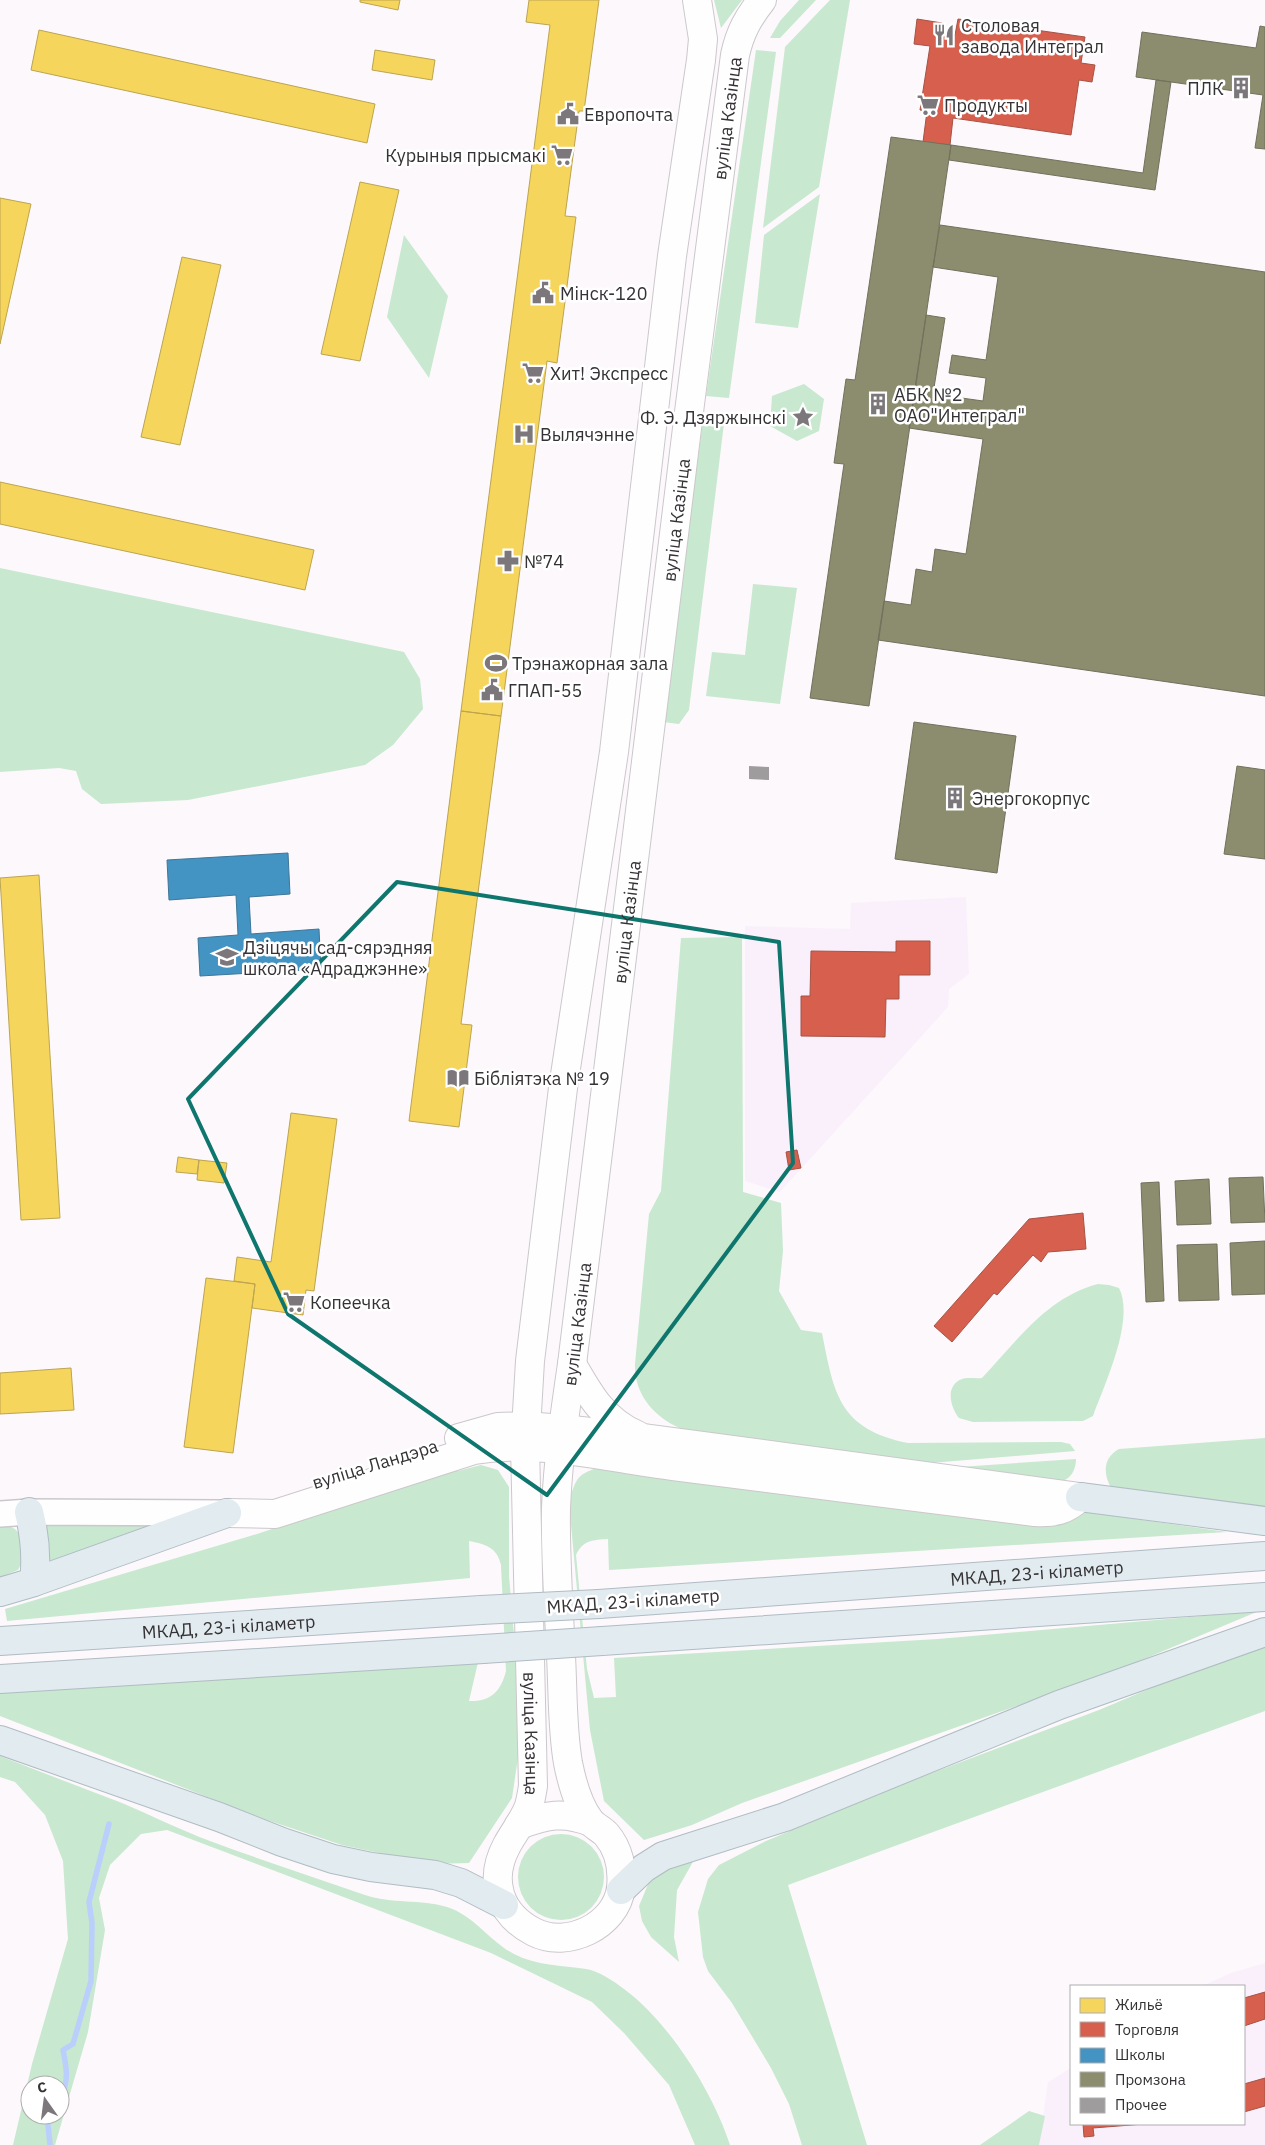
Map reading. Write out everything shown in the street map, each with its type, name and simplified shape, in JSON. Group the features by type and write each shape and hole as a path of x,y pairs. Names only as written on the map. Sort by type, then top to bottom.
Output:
{"highway":[{"path":"1080,1498 1265,1521"},
{"path":"29,1512 35,1536 37,1557 34,1582"},
{"path":"0,1592 34,1582 227,1513"},
{"name":"МКАД, 23-і кіламетр","path":"0,1641 600,1604 1265,1556"},
{"path":"0,1679 602,1642 1265,1596"},
{"path":"621,1890 644,1868 663,1856 785,1817 1059,1705 1265,1632"},
{"path":"0,1740 219,1817 282,1842 342,1861 371,1867 435,1875 461,1883 504,1905"}],"main road":[{"name":"вуліца Казінца","path":"697,0 703,39 701,60 671,265 614,752 549,1192 530,1361 526,1436 526,1558 534,1767 533,1786 529,1806 520,1825 506,1846 499,1864 498,1882 504,1905 521,1924 536,1933 556,1938 584,1933 607,1916 621,1890 621,1863 615,1847 606,1834 591,1822 578,1799 572,1781 566,1736 556,1543 561,1439 572,1364 733,66 741,30 762,0"},
{"path":"572,1364 596,1404 625,1430 644,1438"},
{"name":"вуліца Ландэра","path":"227,1513 282,1493 498,1426 526,1436 561,1439"},
{"path":"561,1439 644,1438 1080,1498"},
{"path":"561,1439 671,1466 1035,1512 1062,1510 1072,1506 1080,1498"},
{"path":"520,1825 537,1818 558,1814 575,1816 591,1822"}],"street":[{"name":"вуліца Ландэра","path":"0,1514 29,1512 227,1513"}],"highlighted area":[{"path":"397,882 779,942 793,1163 547,1495 288,1314 188,1099"}],"shaded area":[{"path":"966,897 969,974 949,989 948,1007 780,1192 745,1181 745,926 850,929 851,903"},
{"path":"1265,1963 1265,2145 1039,2145 1048,2082 1070,2069 1070,2125 1245,2125 1245,1985 1204,1985 1231,1973"}],"green space":[{"path":"714,0 742,0 721,28"},
{"path":"799,0 816,0 780,38 770,38 780,21"},
{"path":"830,0 850,0 819,187 763,228 785,47"},
{"path":"756,50 776,52 729,398 706,396"},
{"path":"820,194 798,328 755,323 764,235"},
{"path":"404,235 448,296 429,378 387,317"},
{"path":"804,384 824,399 819,431 797,441 770,426 772,396"},
{"path":"704,413 725,415 689,710 679,724 663,722"},
{"path":"0,568 404,652 420,679 423,709 393,745 365,765 188,800 101,804 82,789 76,771 59,768 0,772"},
{"path":"753,584 797,588 780,704 706,696 712,652 745,655"},
{"path":"742,937 743,1192 781,1203 783,1251 779,1291 801,1330 822,1333 836,1391 844,1406 854,1418 867,1428 885,1437 908,1443 1061,1442 1070,1444 1075,1451 930,1463 684,1430 664,1420 643,1396 638,1386 635,1364 649,1214 661,1191 681,938"},
{"path":"1098,1284 1119,1288 1123,1301 1123,1317 1121,1334 1111,1369 1093,1416 1083,1421 973,1422 959,1418 951,1397 951,1392 956,1382 964,1378 982,1378 1020,1336 1048,1310 1080,1290"},
{"path":"1265,1438 1265,1509 1111,1488 1108,1482 1107,1461 1119,1449"},
{"path":"1076,1459 1072,1474 1060,1482 945,1468"},
{"path":"481,1465 498,1470 509,1487 509,1576 522,1730 512,1798 469,1863 431,1864 342,1845 264,1819 0,1716 0,1693 479,1658 469,1701 483,1700 489,1697 498,1690 506,1671 501,1565 497,1554 490,1547 469,1541 470,1578 7,1621 5,1609 257,1534 456,1468 458,1471"},
{"path":"603,1466 1079,1511 1227,1532 609,1570 608,1539 593,1541 582,1546 576,1555 587,1669 594,1698 616,1697 614,1658 938,1639 1259,1611 1113,1672 742,1803 692,1825 644,1840 604,1801 590,1730 569,1503 579,1478 588,1471"},
{"path":"44,1521 153,1523 152,1532 45,1564 48,1542"},
{"path":"0,1526 12,1527 19,1533 27,1553 18,1570 0,1577"},
{"path":"1265,1640 1265,1711 788,1885 867,2145 802,2145 789,2104 771,2068 732,2003 708,1971 703,1957 698,1912 708,1879 719,1865 766,1841 908,1782 1099,1710"},
{"path":"0,1756 122,1803 210,1841 365,1895 385,1900 427,1903 447,1907 466,1916 505,1949 531,1961 586,1969 601,1974 641,2003 673,2039 688,2060 713,2103 730,2145 695,2145 669,2085 624,2033 592,2002 491,1953 167,1830 141,1834 110,1865 99,1898 105,1930 88,2032 70,2094 70,2075 29,2075 68,1939 63,1861 45,1815 15,1782 0,1777"},
{"path":"561,1834 577,1838 591,1847 600,1861 604,1877 600,1893 591,1907 577,1916 561,1920 545,1916 531,1907 522,1893 518,1877 522,1861 531,1847 545,1838"},
{"path":"679,1859 694,1860 677,1890 674,1937 679,1962 651,1937 642,1921 639,1906 649,1882"},
{"path":"1029,2111 1045,2116 1039,2145 980,2145"},
{"path":"20,2115 20,2125 61,2125 55,2145 13,2145"}],"building: Жильё":[{"path":"360,0 400,0 398,10 360,2"},
{"path":"529,0 599,0 584,111 579,111 565,216 576,217 557,363 547,361 501,716 461,711 550,25 526,22"},
{"path":"39,30 375,104 367,143 31,70"},
{"path":"375,50 435,60 432,80 372,70"},
{"path":"360,182 399,190 360,361 321,354"},
{"path":"0,198 31,204 0,344"},
{"path":"182,257 221,265 180,445 141,437"},
{"path":"0,482 314,550 305,590 0,524"},
{"path":"461,711 501,716 461,1024 472,1025 459,1127 409,1121"},
{"path":"39,875 60,1218 21,1220 0,878"},
{"path":"291,1113 337,1119 314,1291 306,1290 303,1315 252,1308 255,1284 234,1281 237,1257 271,1262"},
{"path":"178,1157 199,1160 197,1174 176,1172"},
{"path":"199,1160 227,1163 224,1183 197,1180"},
{"path":"206,1278 255,1284 233,1453 184,1447"},
{"path":"71,1368 74,1410 0,1414 0,1373"}],"building: Торговля":[{"path":"917,19 942,23 941,33 955,35 958,19 1085,37 1081,63 1095,65 1092,82 1079,80 1071,135 953,118 950,145 923,142 927,111 920,110 930,46 914,44"},
{"path":"896,941 930,941 930,975 899,975 899,999 886,999 885,1037 801,1036 801,996 810,996 811,951 896,952"},
{"path":"797,1150 801,1168 789,1170 786,1152"},
{"path":"1083,1213 1086,1249 1048,1252 1041,1262 1033,1255 997,1295 994,1293 952,1342 934,1326 1029,1219"},
{"path":"1265,1992 1265,2019 1245,2026 1245,1998"},
{"path":"1265,2078 1265,2106 1245,2112 1245,2084"},
{"path":"1083,2125 1131,2125 1093,2128 1094,2136 1084,2137"}],"building: Школы":[{"path":"288,853 290,894 249,897 251,934 319,929 321,969 200,976 198,938 238,935 236,895 169,900 167,860"}],"building: Промзона":[{"name":"ПЛК","path":"1260,26 1265,27 1265,149 1255,148 1263,95 1136,77 1142,32 1256,48"},
{"path":"1156,80 1171,82 1155,190 949,160 951,145 1143,173"},
{"name":"АБК №2 ОАО\"Интеграл\"","path":"891,137 951,145 869,706 810,698 844,464 834,463 846,379 855,380"},
{"path":"940,225 1265,272 1265,696 878,640 884,601 911,605 916,569 932,572 935,549 966,554 983,439 909,428 926,315 945,318 933,394 983,401 986,378 949,373 952,355 986,360 998,277 933,267"},
{"name":"Энергокорпус","path":"914,722 1016,736 997,873 895,859"},
{"path":"1237,766 1265,770 1265,859 1224,854"},
{"path":"1263,1177 1265,1222 1231,1223 1229,1178"},
{"path":"1209,1179 1211,1224 1177,1225 1175,1181"},
{"path":"1159,1182 1164,1301 1146,1302 1141,1183"},
{"path":"1265,1241 1265,1294 1232,1295 1230,1243"},
{"path":"1217,1244 1219,1300 1179,1301 1177,1245"}],"building: Прочее":[{"path":"749,766 769,767 769,780 749,779"}],"waterway":[{"path":"66,2075 63,2050 73,2044 91,1981 92,1923 89,1902 109,1824"},
{"path":"48,2125 50,2145"}],"place":[{"name":"Столовая завода Интеграл","path":"944,35"},
{"name":"ПЛК","path":"1241,88"},
{"name":"Продукты","path":"928,105"},
{"name":"Европочта","path":"568,114"},
{"name":"Курыныя прысмакі","path":"562,155"},
{"name":"Мінск-120","path":"543,293"},
{"name":"Хит! Экспресс","path":"533,373"},
{"name":"АБК №2 ОАО\"Интеграл\"","path":"878,404"},
{"name":"Ф. Э. Дзяржынскі","path":"803,417"},
{"name":"Вылячэнне","path":"524,434"},
{"name":"№74","path":"508,561"},
{"name":"Трэнажорная зала","path":"496,663"},
{"name":"ГПАП-55","path":"492,690"},
{"name":"Энергокорпус","path":"955,798"},
{"name":"Дзіцячы сад-сярэдняя школа «Адраджэнне»","path":"227,957"},
{"name":"Бібліятэка № 19","path":"458,1078"},
{"name":"Копеечка","path":"294,1302"}]}
